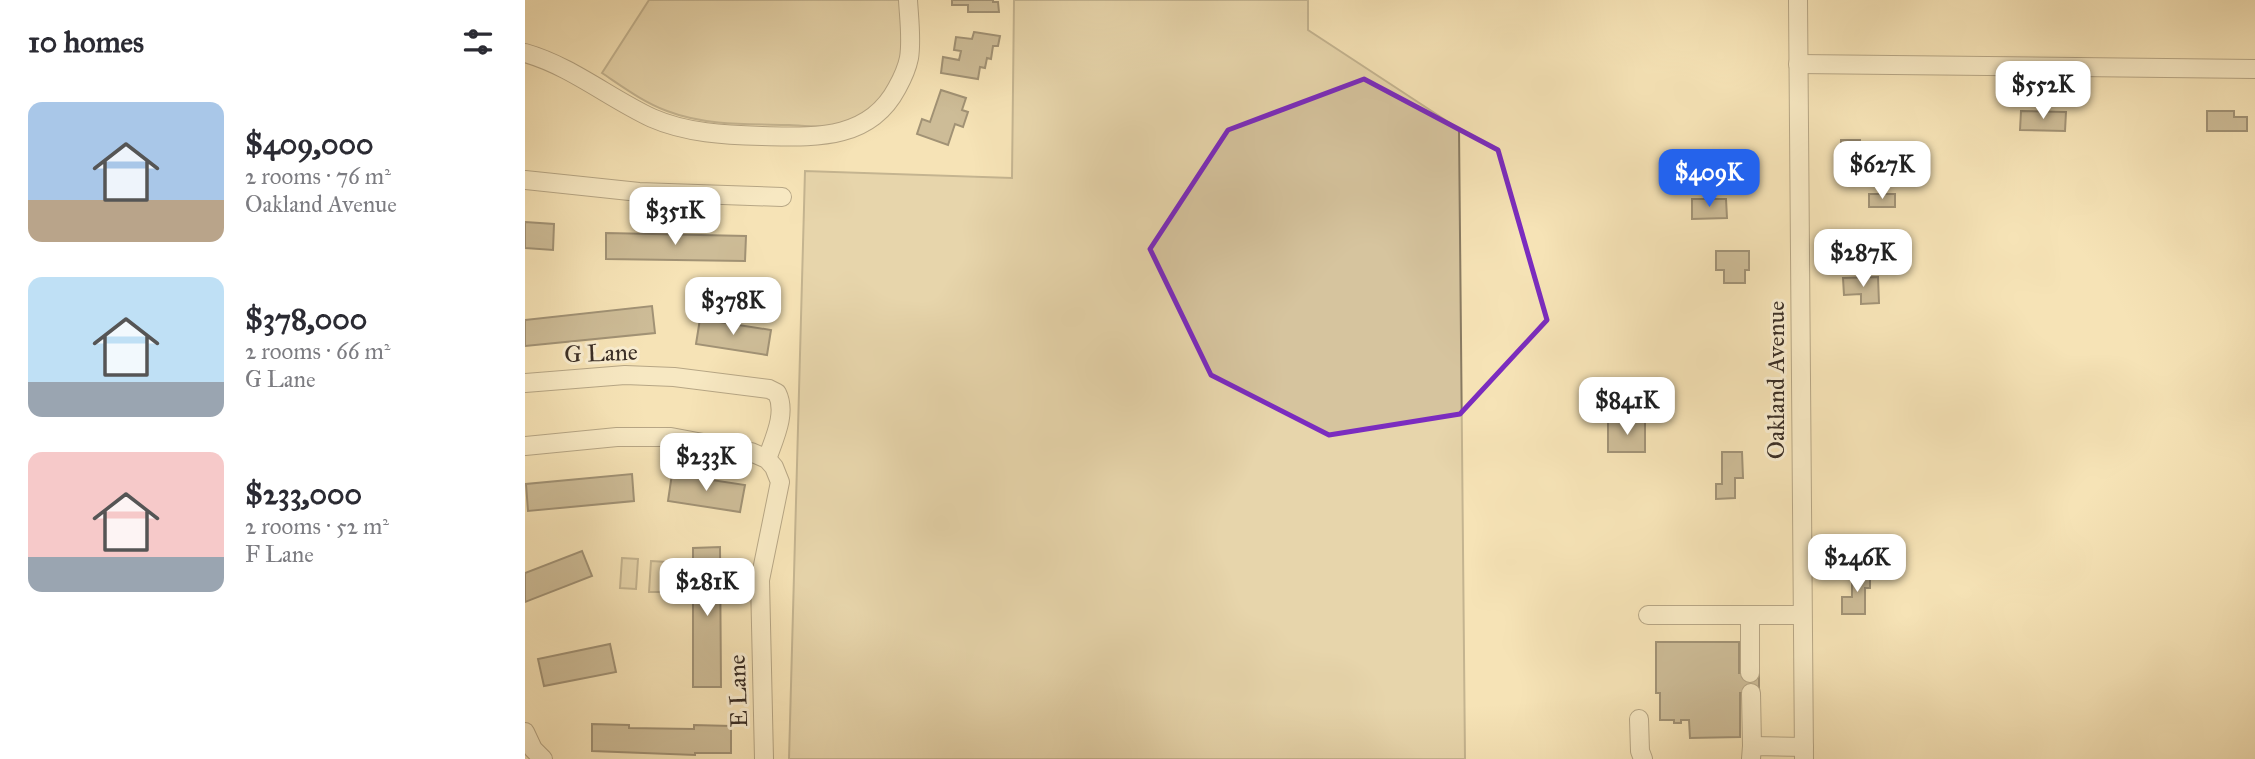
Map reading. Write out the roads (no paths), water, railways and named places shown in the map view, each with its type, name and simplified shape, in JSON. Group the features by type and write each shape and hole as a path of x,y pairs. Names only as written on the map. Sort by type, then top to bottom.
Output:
{"street":[{"path":"525,53 547,59 655,119 690,129 723,135 804,137 848,131 873,118 892,97 909,58 908,0"},
{"name":"Oakland Avenue","path":"1798,0 1804,753"},
{"path":"1798,64 2255,69"},
{"path":"525,180 639,192 782,197"},
{"name":"G Lane","path":"525,383 625,375 674,377 769,389 777,393 781,401 776,436 767,458"},
{"path":"525,446 617,437 671,437 729,446 767,458"},
{"name":"E Lane","path":"765,759 760,580 780,482 767,458"},
{"path":"1648,615 1802,615"},
{"path":"1750,615 1750,673"},
{"path":"1751,693 1751,752 1804,753"},
{"path":"1639,719 1640,751 1643,759"},
{"path":"525,732 533,749 543,759"}]}
